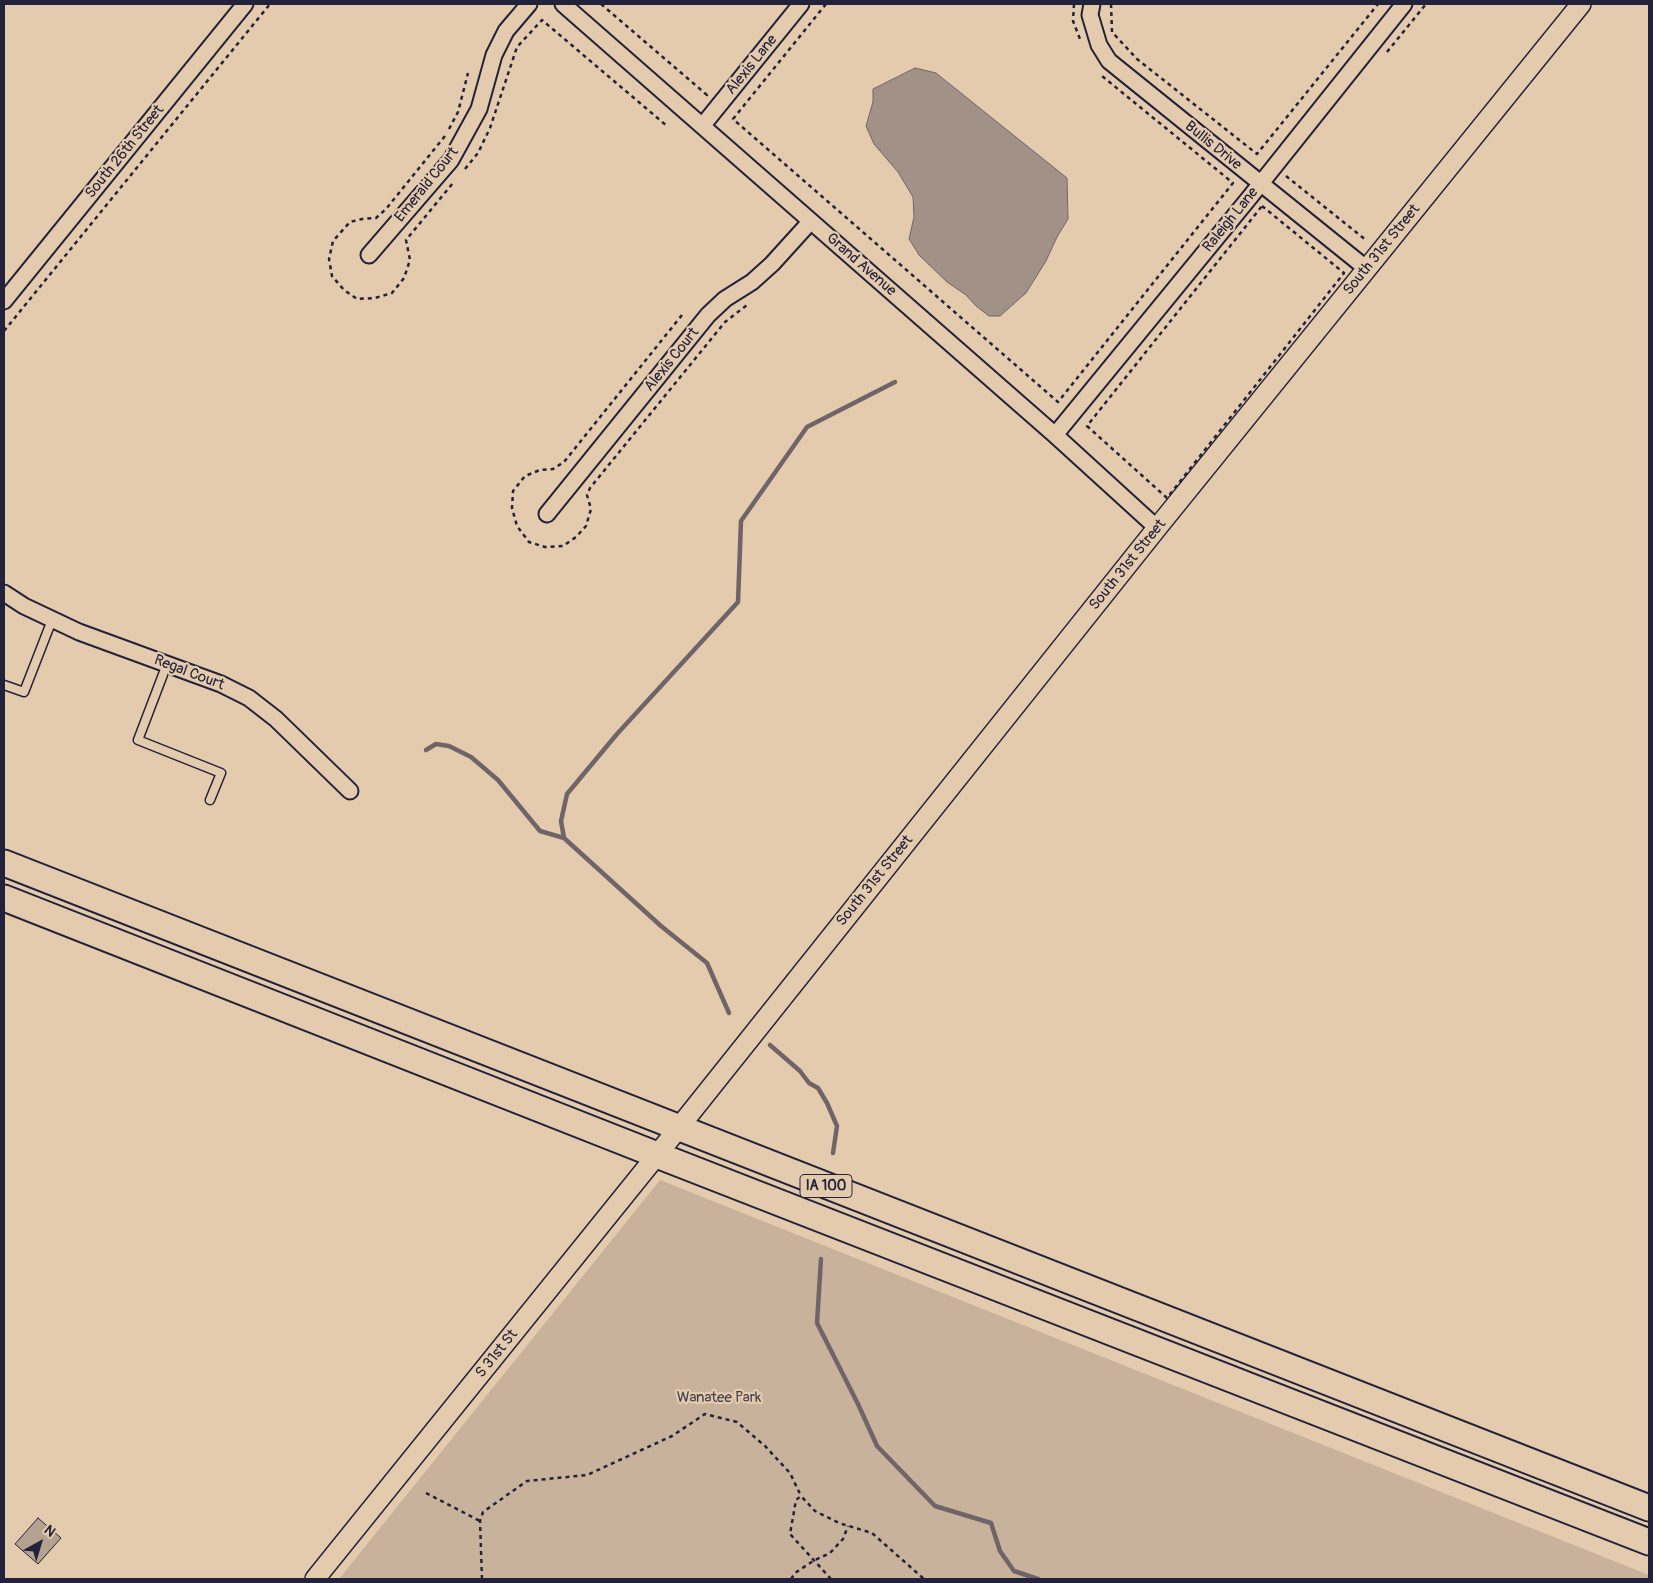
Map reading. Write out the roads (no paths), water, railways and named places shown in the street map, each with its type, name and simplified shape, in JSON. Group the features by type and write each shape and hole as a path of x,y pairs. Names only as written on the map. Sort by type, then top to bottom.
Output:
{"highway":[{"name":"IA 100","path":"4,862 677,1128 1649,1508"},
{"name":"IA 100","path":"4,898 1649,1542"}],"street":[{"name":"South 26th Street","path":"4,301 245,4"},
{"name":"Emerald Court","path":"369,255 451,160 479,109 494,55 506,31 529,4"},
{"name":"Grand Avenue","path":"563,4 703,125 1158,528"},
{"name":"Alexis Lane","path":"703,125 801,4"},
{"name":"Bullis Drive","path":"1092,4 1090,15 1099,45 1109,61 1367,269"},
{"name":"Raleigh Lane","path":"1054,435 1260,184 1404,4"},
{"name":"South 31st Street","path":"677,1128 1581,4"},
{"name":"Alexis Court","path":"547,514 708,314 725,299 752,282 772,264 811,221"},
{"name":"Regal Court","path":"4,593 24,606 79,632 221,684 249,698 276,719 350,790"},
{"name":"S 31st St","path":"315,1579 677,1128"}],"lane":[{"path":"4,685 24,692 52,620"},
{"path":"166,664 138,740 220,773 210,800"}],"waterway":[{"path":"564,838 561,821 567,794 617,734 738,602 741,521 807,427 895,382"},
{"path":"426,750 436,744 449,746 471,757 498,780 540,831 564,838 661,926 707,963 729,1013"},
{"path":"770,1045 800,1071 809,1083 818,1088 827,1103 837,1126 833,1153"},
{"path":"821,1259 817,1323 877,1446 935,1506 991,1523 1000,1551 1014,1571 1038,1579"}],"park label":[{"name":"Wanatee Park","path":"719,1398"}]}
